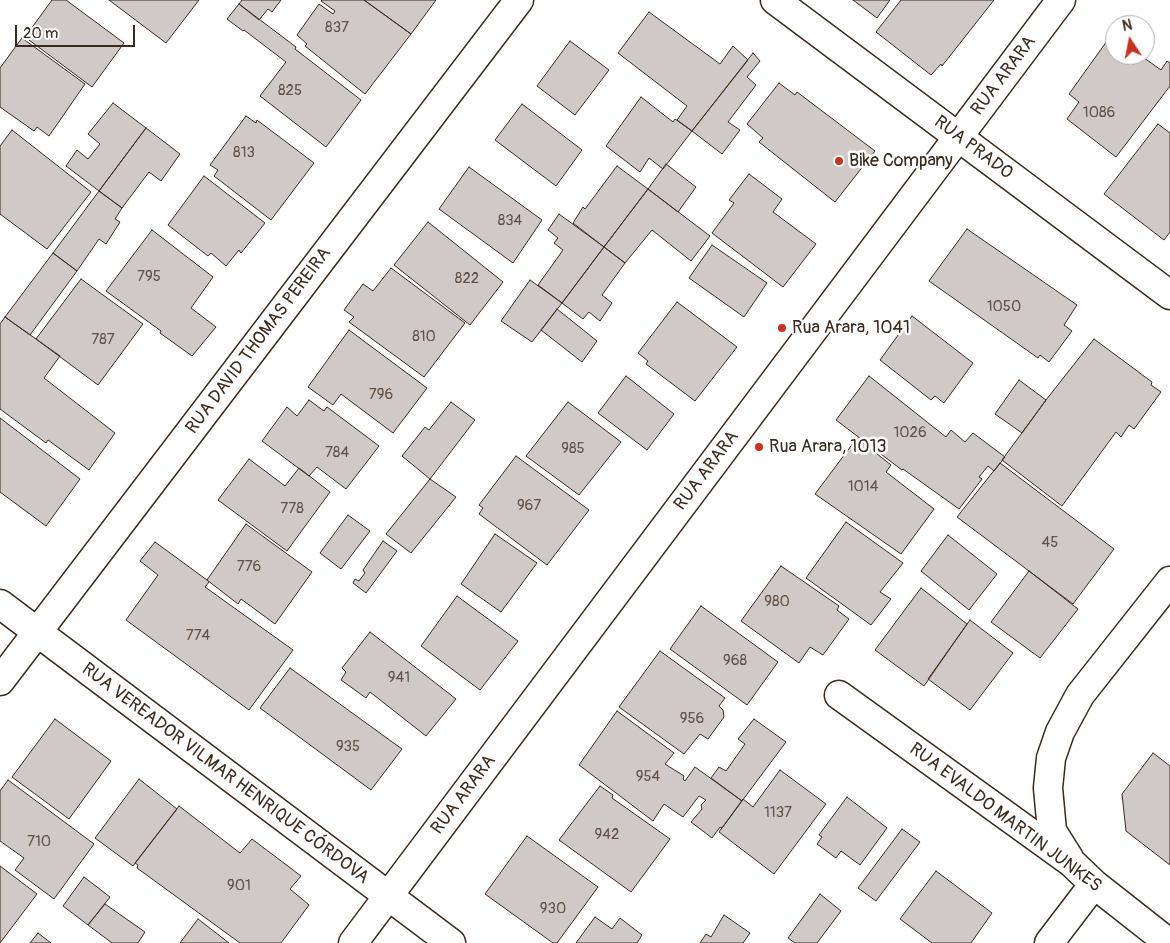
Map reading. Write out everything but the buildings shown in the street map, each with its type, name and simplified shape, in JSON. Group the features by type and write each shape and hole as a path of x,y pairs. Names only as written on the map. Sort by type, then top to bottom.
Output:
{"street":[{"name":"RUA DAVID THOMAS PEREIRA","path":"0,681 518,0"},
{"name":"RUA PRADO","path":"775,0 1170,295"},
{"name":"RUA ARARA","path":"353,943 1061,0"},
{"path":"1072,863 1052,831 1048,788 1050,758 1060,732 1080,695 1170,581"},
{"name":"RUA VEREADOR VILMAR HENRIQUE CÓRDOVA","path":"0,604 450,943"},
{"name":"RUA EVALDO MARTIN JUNKES","path":"838,695 1072,863 1094,884 1169,943"},
{"path":"1049,943 1094,884"}],"place":[{"name":"Bike Company","path":"839,161"},
{"name":"Rua Arara, 1041","path":"782,328"},
{"name":"Rua Arara, 1013","path":"759,447"}]}
